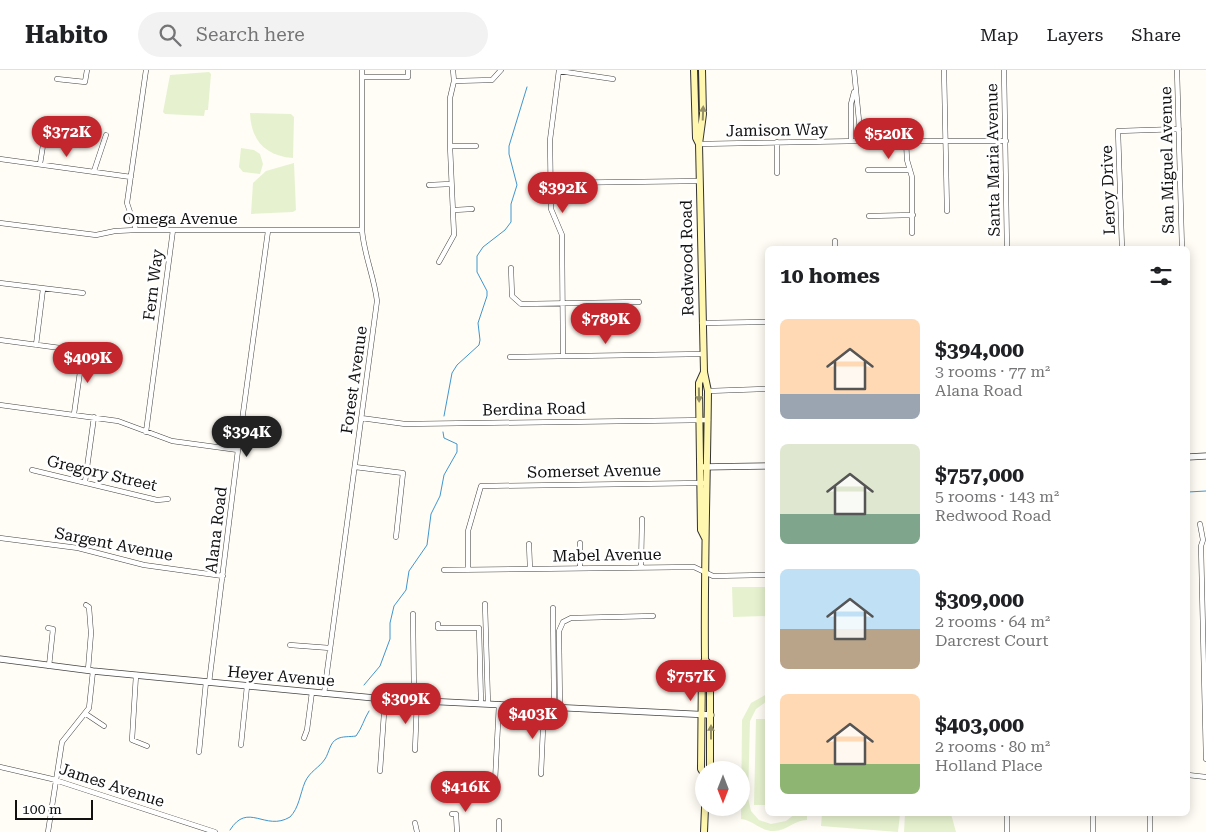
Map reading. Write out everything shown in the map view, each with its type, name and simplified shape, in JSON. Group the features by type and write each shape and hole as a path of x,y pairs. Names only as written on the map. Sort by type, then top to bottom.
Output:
{"main road":[{"name":"Redwood Road","path":"694,70 696,138 699,144"},
{"name":"Redwood Road","path":"702,70 703,114 699,144 702,323 704,372 708,391 708,420 704,467"},
{"name":"Redwood Road","path":"704,372 699,383 704,467 701,530 705,538 706,660 710,665 710,761"},
{"name":"Redwood Road","path":"701,761 702,665 706,660"},
{"path":"704,832 705,816"}],"street":[{"path":"57,79 85,82 86,70"},
{"path":"136,230 127,206 146,70"},
{"name":"Forest Avenue","path":"324,694 376,301 375,282 363,248 362,70"},
{"path":"362,78 408,77 408,70"},
{"path":"439,262 454,235 454,210 450,184 450,98 454,82 453,70"},
{"path":"454,82 492,80 501,70"},
{"path":"563,355 562,235 561,229 552,216 550,140 559,70 613,79"},
{"path":"854,70 860,119 860,141"},
{"path":"944,70 947,211"},
{"name":"Santa Maria Avenue","path":"1004,70 1008,246"},
{"name":"San Miguel Avenue","path":"1177,70 1182,246"},
{"path":"851,141 851,104 855,88"},
{"path":"40,164 46,127"},
{"name":"Leroy Drive","path":"1122,246 1118,131 1179,129"},
{"path":"94,171 106,136"},
{"path":"906,140 907,160 910,170 912,232"},
{"name":"Jamison Way","path":"699,144 906,140 945,142 1006,141"},
{"path":"777,142 777,173"},
{"path":"450,146 476,146"},
{"path":"0,159 131,177"},
{"path":"868,170 910,170"},
{"path":"551,183 700,181"},
{"path":"428,184 450,184"},
{"path":"454,210 472,209"},
{"path":"869,216 912,215"},
{"name":"Omega Avenue","path":"0,223 96,235 114,231 136,230 362,230"},
{"name":"Fern Way","path":"146,432 173,230"},
{"name":"Alana Road","path":"199,752 268,231"},
{"path":"835,241 835,246"},
{"path":"512,268 512,296 515,301 521,304 639,302"},
{"path":"0,283 84,293"},
{"path":"36,345 43,289"},
{"path":"702,323 765,322"},
{"path":"0,340 82,351 74,414"},
{"path":"510,357 703,354"},
{"path":"708,391 765,390"},
{"path":"0,405 118,421 185,444 238,450"},
{"path":"85,482 94,417"},
{"name":"Berdina Road","path":"361,418 405,424 708,420"},
{"path":"1190,457 1206,456"},
{"path":"704,467 765,466"},
{"path":"355,467 403,473 396,537"},
{"name":"Gregory Street","path":"32,470 157,500 168,499"},
{"name":"Somerset Avenue","path":"468,569 468,531 482,486 704,483"},
{"path":"642,520 642,567"},
{"path":"1200,524 1205,540 1201,546 1206,759"},
{"name":"Sargent Avenue","path":"0,538 78,548 138,564 222,576"},
{"path":"580,543 580,568"},
{"path":"529,544 530,569"},
{"name":"Mabel Avenue","path":"444,570 694,567 714,576 765,575"},
{"path":"484,703 485,604"},
{"path":"48,832 62,742 86,714 90,704 91,633 89,607 86,605"},
{"path":"553,608 557,707"},
{"path":"413,614 415,750"},
{"path":"545,615 553,614"},
{"path":"557,707 559,631 563,622 571,618 653,616"},
{"path":"438,624 438,628 479,628 484,703"},
{"path":"48,628 53,629 49,666"},
{"path":"290,645 330,648"},
{"name":"Heyer Avenue","path":"0,659 91,671 385,699 711,715"},
{"path":"136,675 132,740 147,746"},
{"path":"241,745 247,686"},
{"path":"304,738 308,730 312,692"},
{"path":"380,771 385,699"},
{"path":"495,782 499,704"},
{"path":"541,774 544,706"},
{"path":"86,714 104,726"},
{"path":"534,761 550,760"},
{"name":"James Avenue","path":"0,767 56,780 215,832"},
{"path":"1190,775 1206,778"},
{"path":"452,814 456,814 457,832"},
{"path":"1007,816 1007,832"},
{"path":"1093,816 1093,832"},
{"path":"1150,816 1150,832"},
{"path":"499,821 499,832"},
{"path":"415,823 418,832"}],"green space":[{"path":"209,72 211,74 208,110 205,110 204,116 165,114 163,112 170,75"},
{"path":"250,113 291,114 294,117 293,158 275,154 261,145 253,131"},
{"path":"241,148 254,150 260,154 263,164 260,174 243,172 239,167"},
{"path":"294,163 296,210 293,212 251,214 253,183 266,171"},
{"path":"732,587 765,587 765,616 733,617"},
{"path":"765,695 765,702 756,709 750,721 749,761 742,761 742,720 751,703"},
{"path":"756,719 765,719 765,805 754,805"},
{"path":"750,807 751,811 759,820 771,824 786,821 792,816 807,816 807,820 802,820 779,831 769,831 741,819 741,816 750,816"},
{"path":"822,816 900,816 898,832 821,826"},
{"path":"905,816 952,816 956,832 904,832"}],"waterway":[{"path":"444,416 452,373 457,365 479,345 478,323 487,291 477,272 477,256 483,247 505,230 511,222 511,204 517,185 509,154 509,146 527,87"},
{"path":"364,685 380,666 390,639 390,623 394,606 406,590 409,571 427,545 431,514 440,496 444,475 457,452 457,444 444,438 443,432"},
{"path":"1190,492 1206,491"},
{"path":"230,830 243,818 250,817 281,821 290,817 297,805 307,778 325,759 335,740 341,737 356,736 369,711"}]}
